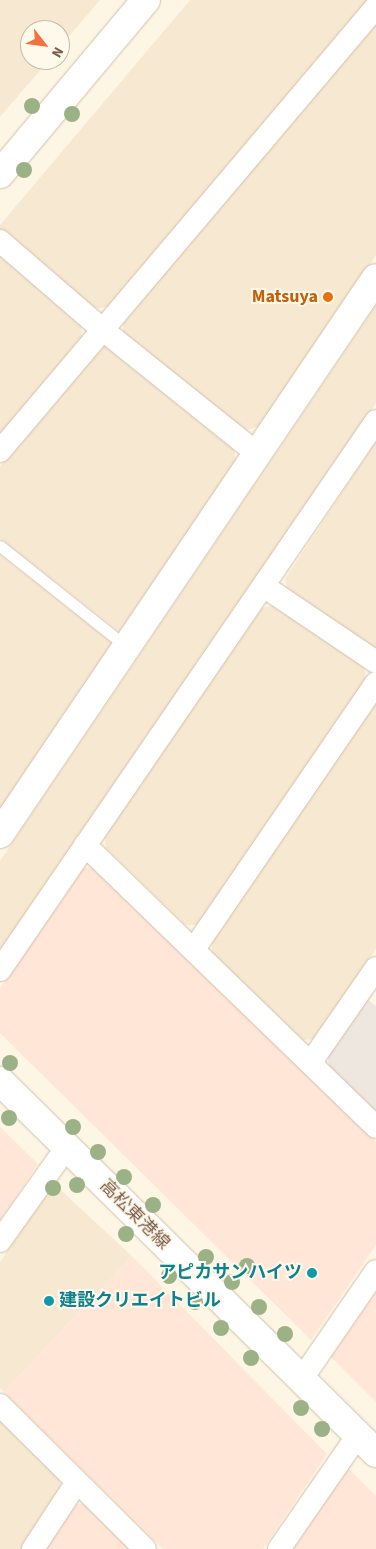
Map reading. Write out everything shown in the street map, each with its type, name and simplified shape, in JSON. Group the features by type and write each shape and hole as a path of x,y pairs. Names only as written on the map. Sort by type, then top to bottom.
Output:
{"street":[{"path":"0,174 146,0"},
{"path":"0,451 376,7"},
{"path":"0,241 103,330 258,454"},
{"path":"0,834 376,278"},
{"path":"0,970 376,421"},
{"path":"264,587 376,662"},
{"path":"194,949 376,683"},
{"path":"85,845 376,1127"},
{"path":"311,1062 376,968"},
{"name":"高松東港線","path":"0,1081 367,1444"},
{"path":"0,1242 66,1148"},
{"path":"301,1380 376,1271"},
{"path":"0,1405 145,1549"},
{"path":"279,1549 367,1444"},
{"path":"33,1549 77,1482"}],"lane":[{"path":"0,546 127,647"}],"shaded area":[{"path":"0,0 100,0 70,35 70,20 20,20 20,70 40,70 0,117"},
{"path":"190,0 367,0 108,307 93,309 0,230 0,225"},
{"path":"376,21 376,255 260,426 244,431 123,333 123,319"},
{"path":"0,256 81,324 82,338 0,435"},
{"path":"376,305 376,403 257,582 0,952 0,861"},
{"path":"101,346 108,346 234,446 236,462 120,632 0,538 0,466"},
{"path":"376,441 376,652 288,591 285,579"},
{"path":"0,555 113,644 0,811"},
{"path":"275,605 364,666 366,679 200,925 186,925 106,848 104,835 262,608"},
{"path":"376,701 376,949 314,1039 302,1040 212,954 212,941"},
{"path":"97,867 376,1142 376,1245 311,1340 0,1033 0,988 82,868"},
{"path":"367,999 376,1006 376,1114 329,1068 328,1056"},
{"path":"0,1127 38,1164 0,1220"},
{"path":"53,1183 132,1256 4,1392 0,1388 0,1262"},
{"path":"132,1256 327,1454 263,1549 163,1549 4,1392"},
{"path":"376,1291 376,1402 331,1357"},
{"path":"0,1420 59,1477 61,1490 21,1549 0,1549"},
{"path":"347,1467 376,1496 376,1549 293,1549"},
{"path":"74,1504 86,1504 133,1549 43,1549"}],"place":[{"name":"Matsuya","path":"328,297"},
{"name":"アピカサンハイツ","path":"312,1273"},
{"name":"建設クリエイトビル","path":"49,1301"}]}
